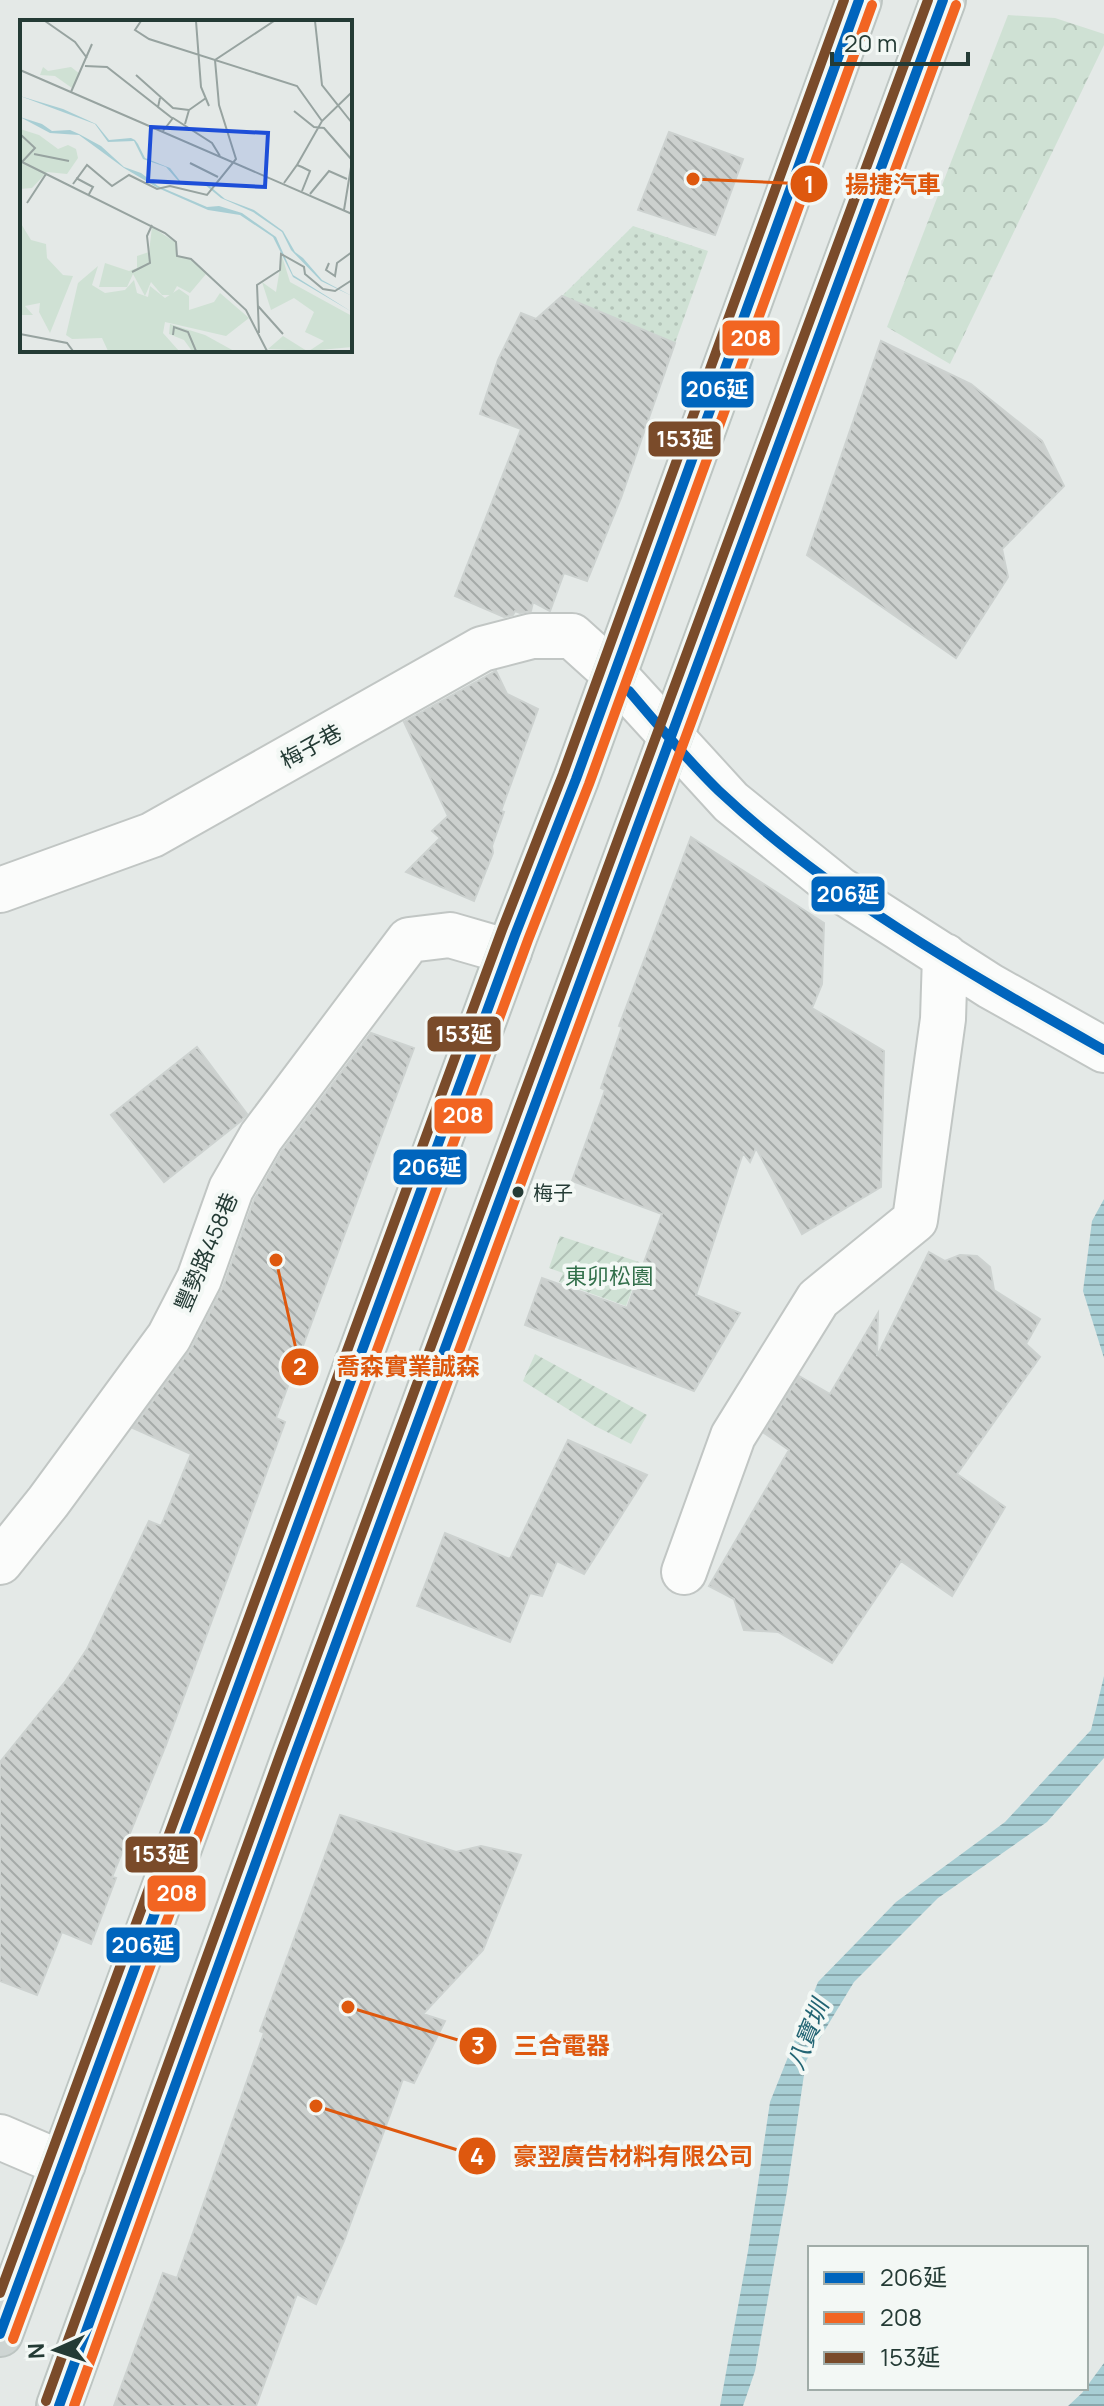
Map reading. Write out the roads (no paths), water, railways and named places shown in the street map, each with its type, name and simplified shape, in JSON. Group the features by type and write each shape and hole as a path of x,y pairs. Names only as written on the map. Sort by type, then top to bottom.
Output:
{"main road":[{"path":"0,2334 509,952 576,779 859,0"},
{"path":"59,2406 299,1745 943,0"}],"street":[{"name":"梅子巷","path":"0,890 152,835 482,649 532,636 572,636 613,673"},
{"path":"613,673 731,802 839,889 990,986 1104,1050"},
{"name":"豐勢路458巷","path":"0,1562 169,1337 199,1279 231,1189 261,1137 395,942 450,935 509,952"},
{"path":"684,1572 733,1436 818,1299 915,1220 943,1019 945,956"},
{"path":"0,2137 63,2164"}],"water":[{"path":"1104,1199 1104,1358 1083,1291 1092,1221"},
{"name":"八寶圳","path":"1104,1676 1104,1758 1047,1822 938,1898 854,1982 806,2061 755,2371 743,2406 720,2406 748,2251 770,2102 818,1982 896,1902 1005,1822 1091,1730"},
{"path":"1104,2363 1104,2406 1068,2406 1088,2390 1088,2385"}],"place":[{"name":"揚捷汽車","path":"693,179"},
{"name":"梅子","path":"518,1192"},
{"name":"喬森實業誠森","path":"276,1260"},
{"name":"三合電器","path":"348,2007"},
{"name":"豪翌廣告材料有限公司","path":"316,2106"}],"park label":[{"name":"東卯松園","path":"609,1276"}]}
